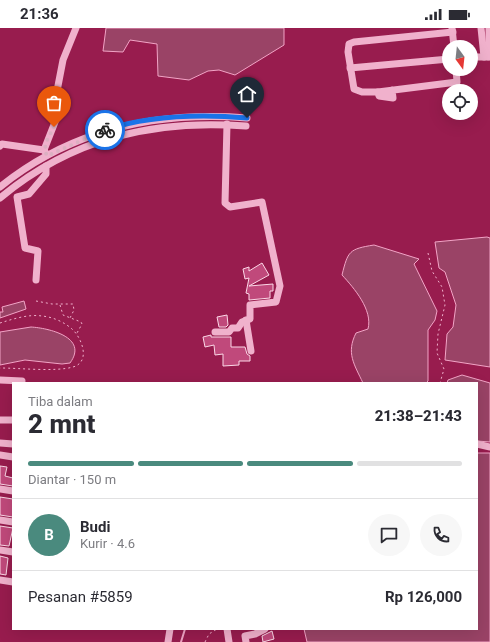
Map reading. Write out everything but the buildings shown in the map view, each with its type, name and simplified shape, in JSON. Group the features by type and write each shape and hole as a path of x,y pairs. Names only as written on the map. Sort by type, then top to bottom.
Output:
{"street":[{"path":"46,153 57,117 58,91 63,60 76,28"},
{"path":"481,28 488,57"},
{"path":"488,57 489,28"},
{"path":"454,40 453,30 354,42 349,44 350,68 354,89 362,92 378,92 457,82 457,76"},
{"path":"350,68 442,60"},
{"path":"0,187 46,153 120,126 182,116 211,115 247,118"},
{"path":"0,198 46,166 80,149 122,134 182,124 227,124 246,126"},
{"path":"215,332 229,332 232,328 238,328 242,322 250,319 250,305 276,302 280,286 262,202 230,207 226,203 227,124"},
{"path":"120,126 122,134"},
{"path":"0,146 2,144 46,153"},
{"path":"36,280 38,251 25,248 17,197 29,194 46,174 46,166"},
{"path":"246,320 251,351"},
{"path":"0,380 22,381"},
{"path":"0,420 12,420"},
{"path":"0,443 12,444"},
{"path":"478,444 490,447"},
{"path":"0,455 12,457"},
{"path":"0,489 12,491"},
{"path":"0,520 12,522"},
{"path":"0,550 12,552"},
{"path":"0,580 12,582"},
{"path":"168,642 170,630"},
{"path":"227,630 229,642"},
{"path":"246,642 244,636 255,634 264,630"}],"path":[{"path":"428,253 432,271 442,288 445,305 438,334 437,353 444,369 440,382"},
{"path":"36,301 60,305 62,303 73,304 74,310 70,318"},
{"path":"60,305 63,315 78,320 82,324 77,334"},
{"path":"0,323 13,318 41,316 64,323 77,334 82,345 84,357 80,363 74,367 59,369 0,368"},
{"path":"205,642 209,634 215,630"}],"shaded area":[{"path":"106,28 284,28 284,45 235,75 219,70 208,71 189,80 158,76 157,44 130,40 123,52 103,51"},
{"path":"487,237 490,238 490,367 445,360 447,334 453,327 456,305 445,272 439,268 435,242"},
{"path":"374,245 419,259 414,264 437,311 435,320 428,330 427,382 363,382 354,364 351,353 353,340 356,333 368,329 368,314 352,286 342,275 348,256 351,252 359,248"},
{"path":"24,301 26,309 0,318 0,312 3,312 2,307"},
{"path":"31,327 56,332 70,340 74,347 74,354 70,363 62,364 25,360 0,365 0,332"},
{"path":"462,375 490,383 490,442 478,441 478,382 447,382 448,380"},
{"path":"478,453 490,453 490,642 307,642 304,630 478,630"}],"waterway":[{"path":"181,642 185,630"}],"way so far":[{"path":"54,127 45,144 44,150 47,156 77,141 105,130"}],"route":[{"path":"105,130 151,119 182,116 211,115 247,118"}]}
